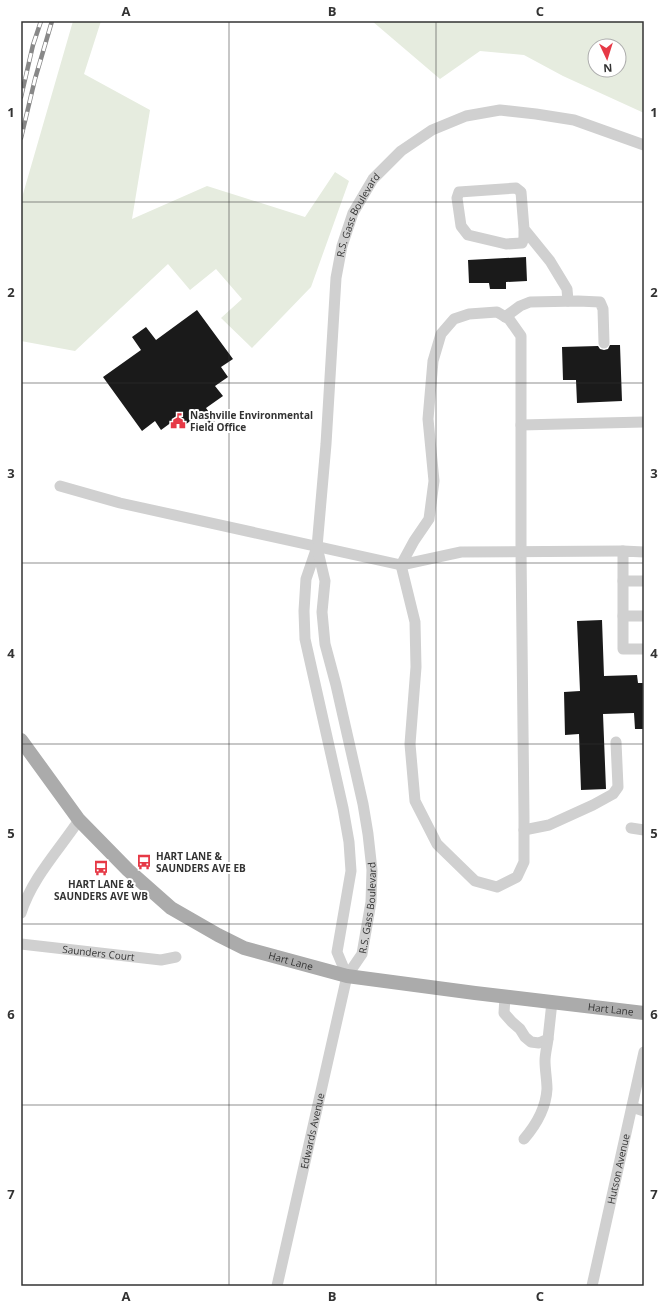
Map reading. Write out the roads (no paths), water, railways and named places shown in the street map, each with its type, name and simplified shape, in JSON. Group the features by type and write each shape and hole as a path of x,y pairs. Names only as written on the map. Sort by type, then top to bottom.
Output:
{"main road":[{"name":"Hart Lane","path":"21,740 80,820 128,870 171,908 244,948 347,976 505,997 644,1013"}],"street":[{"name":"R.S. Gass Boulevard","path":"347,976 337,952 351,871 349,842 343,808 305,639 304,611 306,579 317,547 326,444 336,278 342,246 353,213 373,179 401,151 432,130 466,116 500,110 574,120 644,145"},
{"path":"524,229 524,238 522,242 506,244 468,235 461,226 457,198 460,192 516,188 521,192 524,229 550,261 567,289 568,301"},
{"path":"505,317 520,306 530,302 600,302 603,309 604,343"},
{"path":"497,312 509,319 521,336 521,425 524,862 517,877 497,887 475,881 437,844 415,801 410,744 416,667 415,622 401,565 414,541 429,519 434,481 428,419 433,361 441,334 454,319 469,314 497,312"},
{"path":"521,425 644,422"},
{"path":"60,486 120,503 401,565 461,552 644,552"},
{"name":"R.S. Gass Boulevard","path":"317,547 326,581 322,612 324,644 336,685 363,804 372,870 371,902 362,954 347,976"},
{"path":"623,551 623,649 644,649"},
{"path":"623,581 644,581"},
{"path":"623,616 644,616"},
{"path":"524,830 549,825 613,794 618,788 616,742"},
{"path":"21,913 24,903 45,866 80,820"},
{"path":"631,828 644,830"},
{"name":"Saunders Court","path":"21,944 161,960 176,957"},
{"name":"Edwards Avenue","path":"277,1286 347,976"},
{"path":"505,997 504,1013 520,1028 525,1037 531,1042 539,1043 548,1039"},
{"path":"524,1139 534,1129 546,1098 547,1088 545,1061 552,1002"},
{"name":"Hutson Avenue","path":"592,1286 644,1052"},
{"path":"632,1107 644,1111"}],"railway":[{"path":"21,97 33,45 41,21"},
{"path":"21,138 35,79 52,21"}],"place":[{"name":"Nashville Environmental Field Office","path":"178,421"},
{"name":"HART LANE & SAUNDERS AVE EB","path":"144,862"},
{"name":"HART LANE & SAUNDERS AVE WB","path":"101,868"}]}
